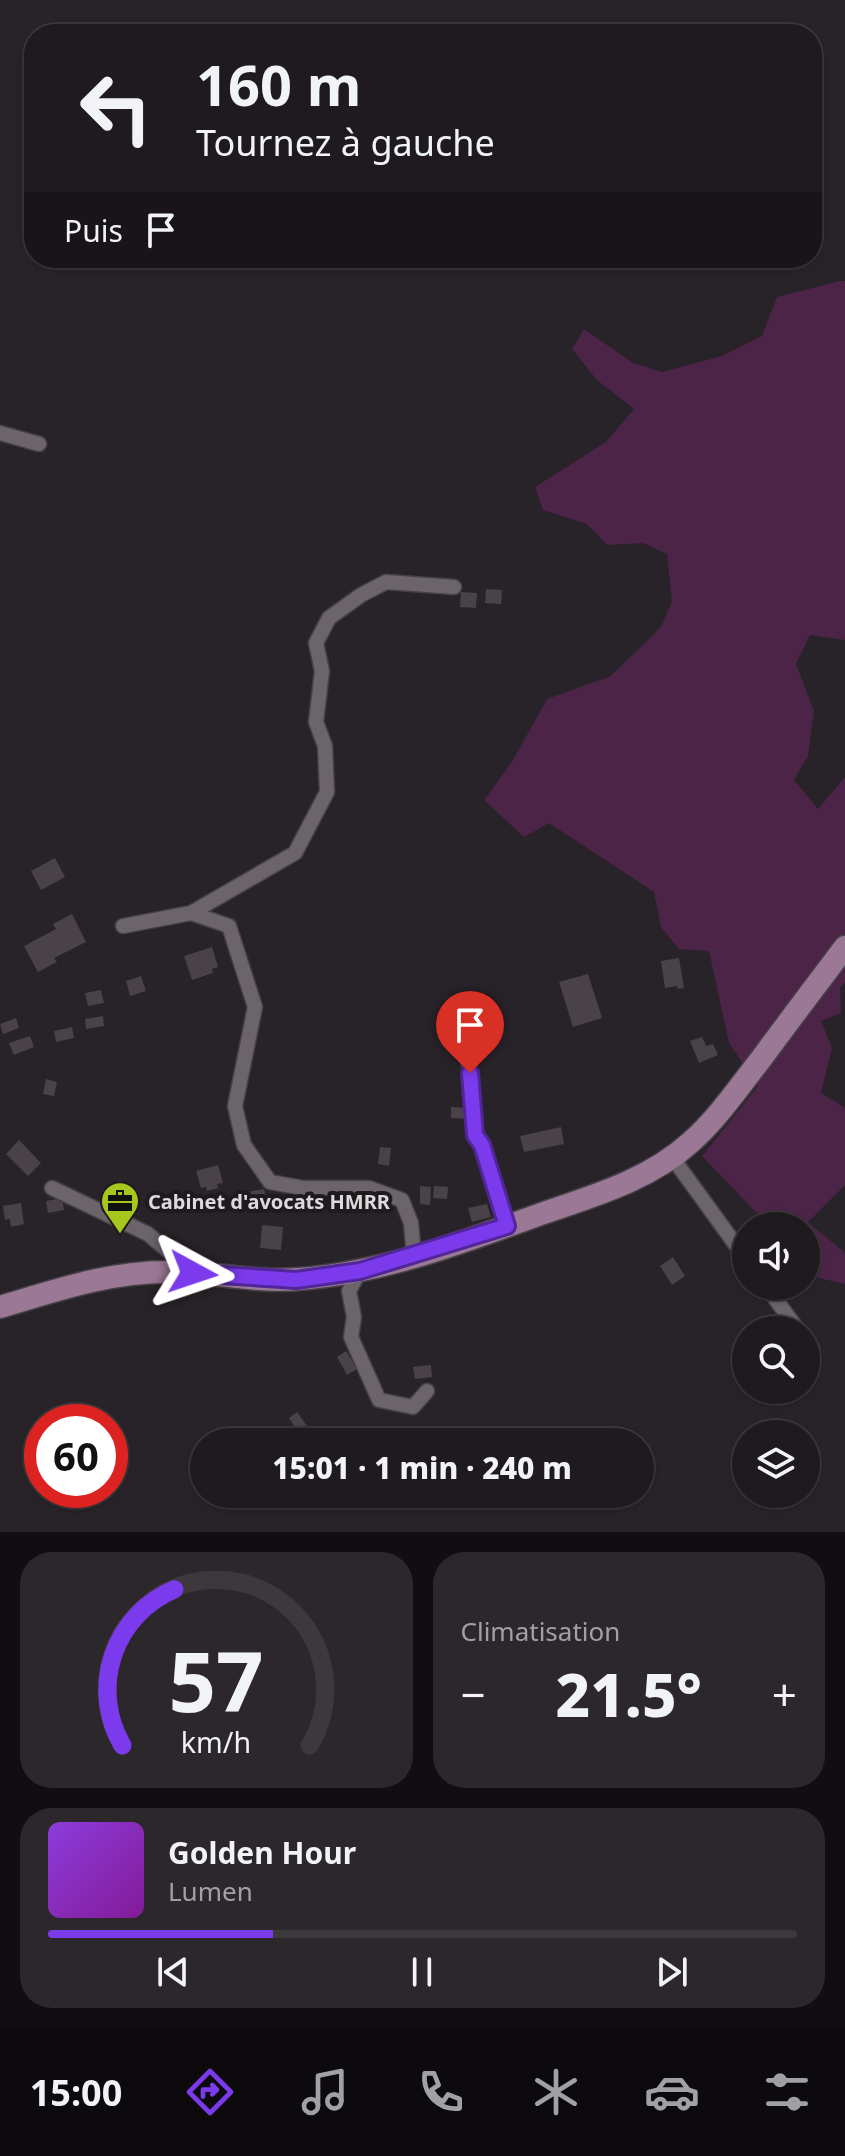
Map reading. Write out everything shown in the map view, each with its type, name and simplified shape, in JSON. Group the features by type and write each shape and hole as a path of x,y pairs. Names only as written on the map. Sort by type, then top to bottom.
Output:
{"main road":[{"path":"0,1307 94,1279 122,1274 193,1273 296,1280 360,1271 507,1226 613,1189 648,1173 672,1157 720,1112 845,947"}],"street":[{"path":"0,433 39,444"},
{"path":"123,926 191,913 295,853 327,792 325,746 316,722 322,671 316,643 329,618 386,582 454,587"},
{"path":"191,913 229,926 255,1007 235,1106 244,1145 270,1182 303,1188 369,1188 402,1200 411,1223 414,1256"},
{"path":"467,1042 475,1135 482,1145 507,1226"},
{"path":"672,1157 732,1240"},
{"path":"52,1188 148,1234 193,1273"},
{"path":"360,1271 349,1291 354,1317 351,1337 379,1400 413,1407 427,1391"}],"shaded area":[{"path":"845,281 845,640 810,635 796,664 814,711 808,756 794,780 818,809 845,777 845,982 840,988 841,1013 821,1021 832,1048 821,1093 845,1108 845,1185 818,1212 756,1212 702,1156 758,1086 729,1043 709,951 679,949 661,927 654,892 549,823 524,837 484,800 513,760 547,699 611,676 661,627 672,602 667,554 643,543 607,545 587,524 543,510 535,487 606,442 634,409 597,380 572,349 584,329 633,363 662,372 722,356 762,336 777,297"},
{"path":"820,1232 845,1253 845,1284 820,1278"}],"building":[{"path":"486,589 502,590 501,604 485,603"},
{"path":"461,592 477,593 476,608 460,607"},
{"path":"55,858 65,877 41,890 31,871"},
{"path":"72,914 86,942 54,958 57,962 38,972 24,946 56,929 53,924"},
{"path":"212,947 218,967 212,969 213,973 192,980 184,956"},
{"path":"679,958 684,988 665,988 661,961"},
{"path":"588,974 602,1018 573,1027 559,982"},
{"path":"141,976 146,991 130,996 126,981"},
{"path":"101,990 104,1003 88,1006 85,993"},
{"path":"103,1016 104,1026 86,1029 85,1019"},
{"path":"16,1018 19,1028 3,1034 0,1024"},
{"path":"72,1027 74,1038 56,1042 54,1031"},
{"path":"30,1036 34,1047 14,1055 9,1043"},
{"path":"702,1037 706,1046 713,1044 718,1055 699,1063 690,1041"},
{"path":"46,1079 57,1082 54,1096 43,1094"},
{"path":"451,1107 469,1108 469,1119 451,1118"},
{"path":"561,1127 564,1144 524,1152 520,1136"},
{"path":"19,1140 41,1163 28,1176 6,1154"},
{"path":"380,1147 391,1148 389,1166 378,1164"},
{"path":"218,1165 223,1183 207,1191 206,1187 201,1188 196,1171"},
{"path":"420,1186 431,1187 430,1205 420,1204"},
{"path":"434,1186 448,1187 447,1199 433,1198"},
{"path":"264,1189 267,1204 245,1209 242,1193"},
{"path":"62,1198 64,1210 48,1213 46,1201"},
{"path":"21,1203 24,1224 11,1227 10,1219 5,1220 3,1206"},
{"path":"487,1204 491,1217 472,1222 468,1208"},
{"path":"262,1225 283,1227 281,1250 260,1248"},
{"path":"673,1257 685,1276 672,1285 660,1266"},
{"path":"346,1351 357,1369 347,1375 337,1357"},
{"path":"431,1365 432,1377 415,1379 413,1367"},
{"path":"297,1412 307,1426 295,1428 289,1418"}],"place":[{"name":"Cabinet d'avocats HMRR","path":"120,1235"}],"route":[{"path":"193,1273 296,1280 360,1271 507,1226 482,1145 475,1135 470,1073"}]}
